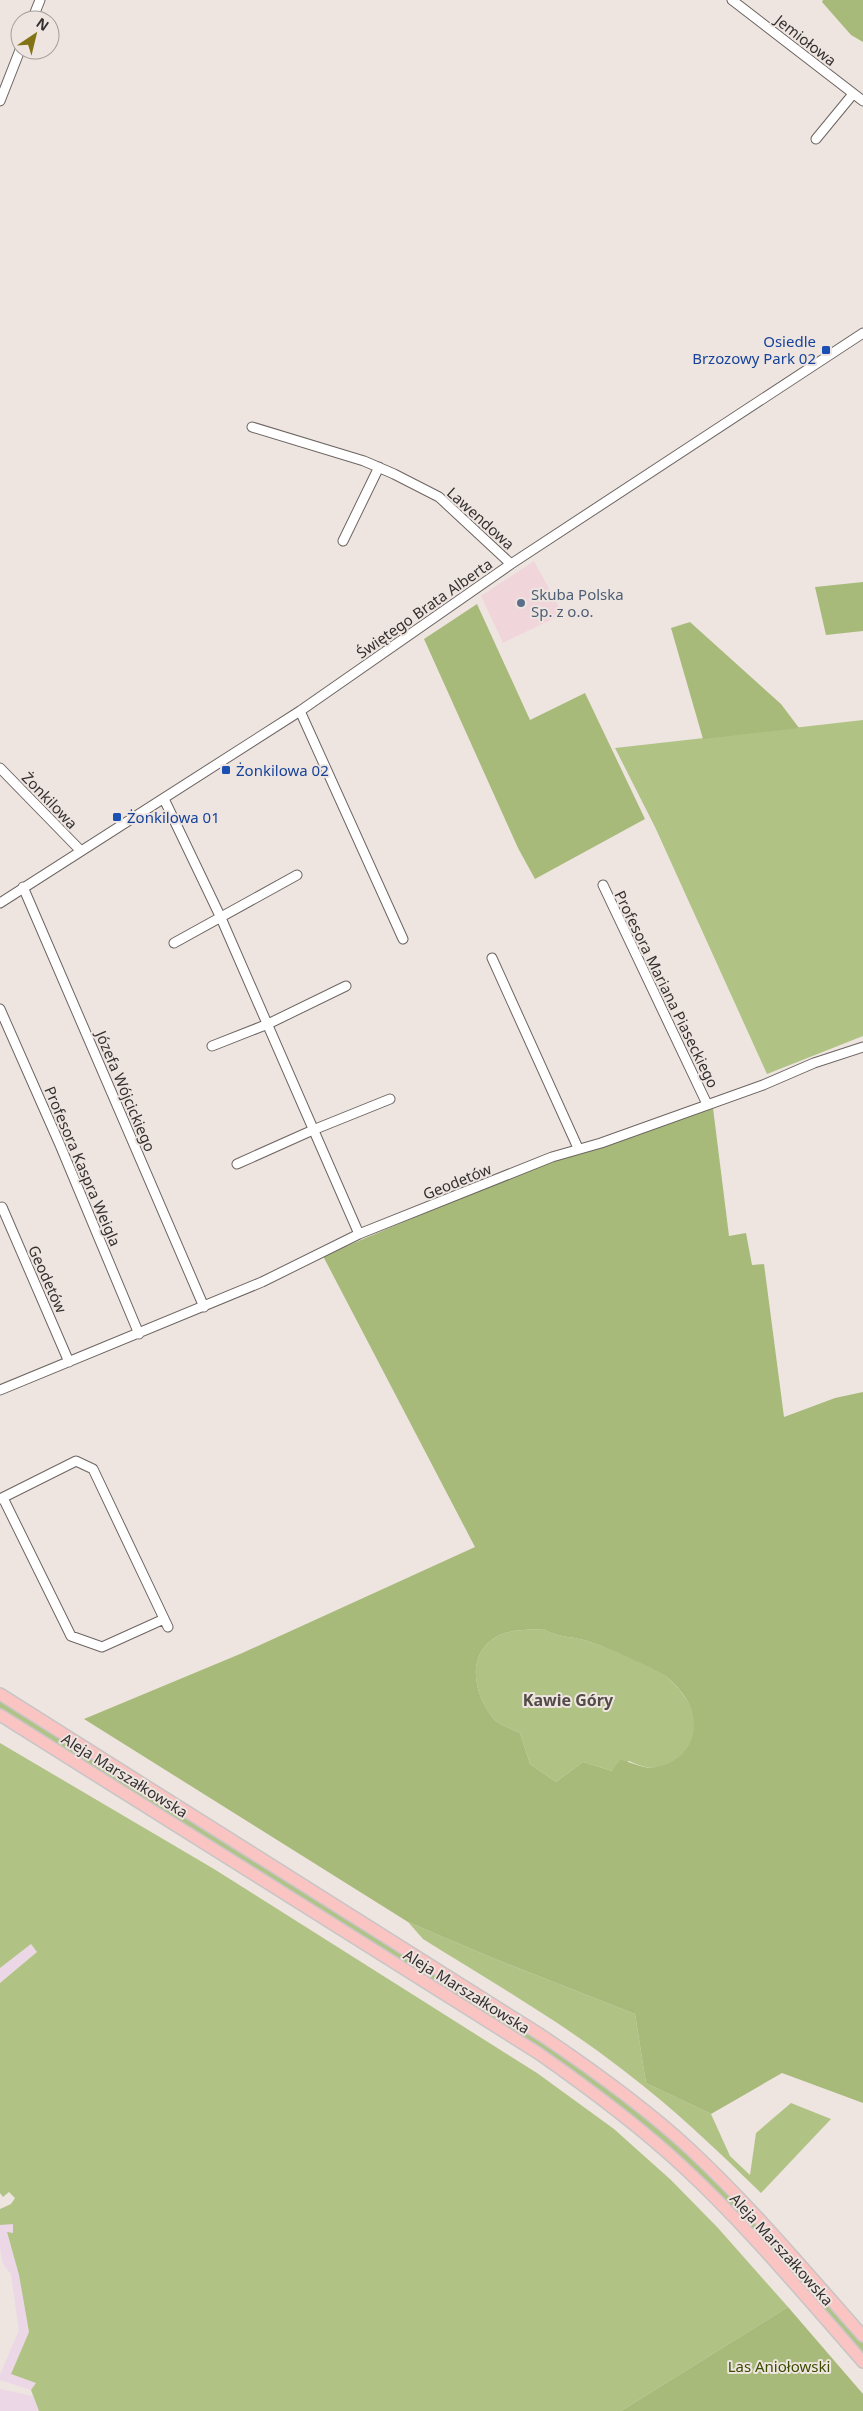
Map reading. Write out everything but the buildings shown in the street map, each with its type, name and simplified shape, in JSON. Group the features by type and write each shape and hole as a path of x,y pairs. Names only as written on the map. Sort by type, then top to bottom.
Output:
{"main road":[{"name":"Aleja Marszałkowska","path":"0,1694 592,2069 638,2105 723,2181 863,2336"},
{"name":"Aleja Marszałkowska","path":"0,1714 522,2042 595,2093 650,2137 711,2193 863,2362"}],"street":[{"name":"Jemiołowa","path":"732,0 863,101"},
{"path":"0,101 16,60"},
{"path":"816,139 853,94"},
{"name":"Świętego Brata Alberta","path":"0,902 300,711 511,564 863,333"},
{"name":"Lawendowa","path":"252,427 379,467 439,497 511,564"},
{"path":"344,541 379,467"},
{"path":"300,711 404,939"},
{"name":"Żonkilowa","path":"0,768 81,851"},
{"path":"164,799 221,918 359,1234"},
{"path":"174,943 297,875"},
{"name":"Profesora Mariana Piaseckiego","path":"602,885 707,1104"},
{"name":"Józefa Wójcickiego","path":"23,887 204,1307"},
{"path":"492,958 578,1148"},
{"path":"212,1046 268,1024 346,986"},
{"name":"Profesora Kaspra Weigla","path":"0,1009 60,1145 139,1334"},
{"name":"Geodetów","path":"0,1390 204,1307 262,1282 318,1252 359,1234 518,1170 578,1148 601,1143 763,1085 814,1063 863,1048"},
{"path":"237,1164 313,1130 390,1099"},
{"name":"Geodetów","path":"2,1206 69,1362"},
{"path":"76,1461 93,1469 166,1623 102,1647 71,1636 2,1498 76,1461"}],"shaded area":[{"path":"534,561 563,614 503,643 481,596"},
{"path":"31,1944 37,1952 0,1983 0,1968"},
{"path":"13,2223 13,2233 7,2233 19,2275 29,2332 11,2374 37,2383 31,2390 0,2380 0,2374 19,2331 11,2274 3,2264 0,2248 0,2225"},
{"path":"0,2389 33,2396 39,2411 0,2411"}],"green space":[{"path":"823,0 863,0 863,42 851,35 822,2"},
{"path":"863,582 863,631 826,635 815,587"},
{"path":"477,604 530,720 585,693 645,819 535,879 518,848 424,639"},
{"path":"690,622 781,704 799,728 703,739 671,628"},
{"path":"863,720 863,1036 767,1074 655,827 615,748"},
{"path":"713,1108 729,1236 746,1233 752,1265 764,1264 784,1417 835,1398 863,1392 863,2103 782,2073 711,2114 646,2083 635,2014 495,1959 408,1922 84,1719 240,1654 475,1547 323,1256 515,1175","holes":["543,1629 597,1644 643,1664 667,1677 686,1698 693,1716 692,1736 689,1745 683,1753 667,1764 652,1768 620,1760 612,1771 583,1762 556,1782 530,1764 520,1733 502,1725 493,1718 486,1708 477,1685 477,1661 489,1642 500,1635 510,1632"]},
{"path":"543,1629 554,1634 597,1644 642,1663 666,1676 683,1694 694,1716 693,1734 685,1751 672,1763 655,1768 629,1761 612,1771 583,1762 556,1782 530,1764 520,1733 502,1725 493,1718 486,1708 477,1685 477,1661 489,1642 500,1635 522,1630"},
{"path":"0,1699 577,2064 658,2127 720,2184 863,2343 863,2354 637,2120 566,2066 507,2027 0,1709"},
{"path":"0,1743 214,1869 537,2073 614,2129 671,2180 718,2228 788,2307 621,2411 39,2411 31,2390 36,2383 11,2374 29,2332 19,2275 7,2232 13,2233 13,2224 0,2225 0,2209 11,2204 15,2198 9,2192 3,2197 0,2193 0,1983 37,1952 31,1944 0,1968"},
{"path":"408,1922 495,1959 635,2014 646,2083 711,2114 730,2156 750,2175 756,2133 791,2103 831,2119 761,2193 677,2114 623,2070 550,2018 423,1939"},
{"name":"Las Aniołowski","path":"788,2307 863,2394 863,2411 621,2411"}],"place":[{"name":"Osiedle Brzozowy Park 02","path":"826,350"},
{"name":"Skuba Polska Sp. z o.o.","path":"521,603"},
{"name":"Żonkilowa 02","path":"226,770"},
{"name":"Żonkilowa 01","path":"117,817"}],"district":[{"name":"Kawie Góry","path":"568,1700"}]}
